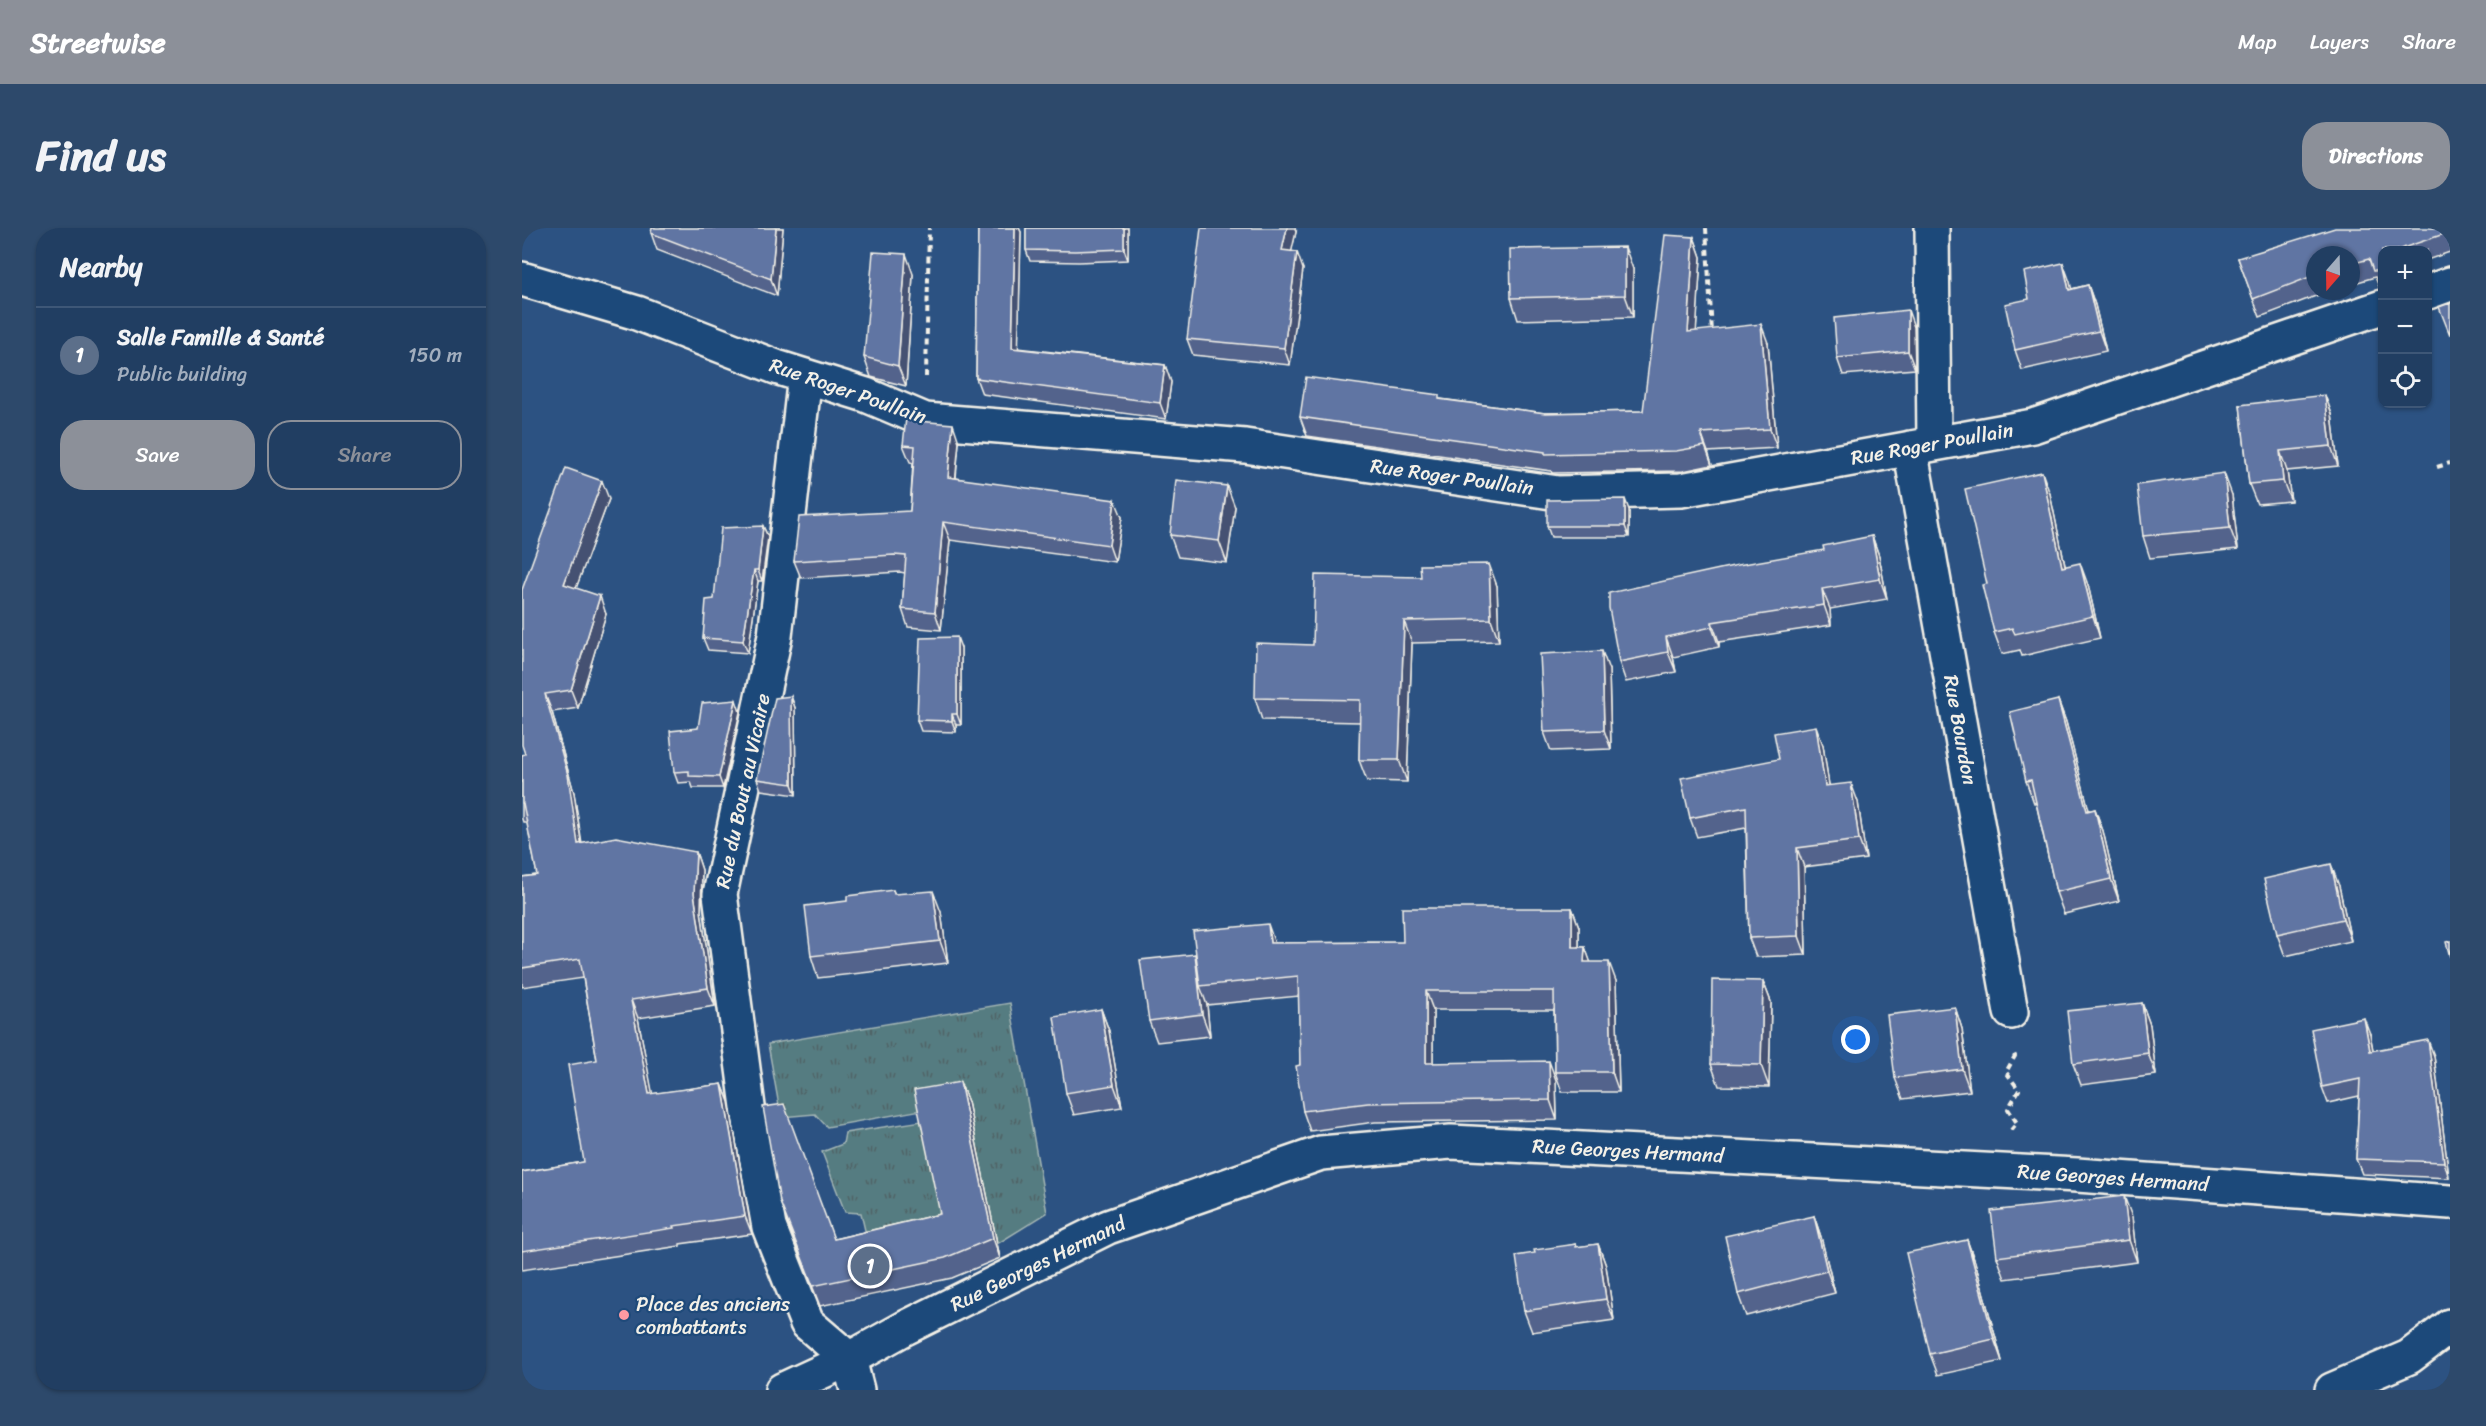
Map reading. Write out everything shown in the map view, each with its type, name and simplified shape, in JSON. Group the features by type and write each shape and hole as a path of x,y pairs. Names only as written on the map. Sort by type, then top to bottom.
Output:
{"street":[{"name":"Rue Bourdon","path":"1932,228 1922,446 2011,1012"},
{"name":"Rue Roger Poullain","path":"522,279 637,313 806,376 866,395 925,420 1245,446 1558,493 1681,490 2033,426 2378,308"},
{"path":"2432,290 2450,284"},
{"name":"Rue du Bout au Vicaire","path":"806,376 775,636 720,894 750,1122 769,1227 807,1323 849,1359"},
{"name":"Rue Georges Hermand","path":"849,1359 911,1325 1108,1227 1321,1153 1451,1142 2078,1175 2450,1202"},
{"path":"2332,1390 2409,1357 2450,1326"},
{"path":"782,1390 849,1359 857,1390"}],"path":[{"path":"925,420 929,228"},
{"path":"1706,228 1712,344"},
{"path":"2437,467 2450,463"},
{"path":"2008,1135 2017,1123 2008,1109 2019,1090 2006,1072 2015,1056 2002,1035 2011,1012"}],"green space":[{"path":"1010,1003 1047,1213 997,1244 993,1223 870,1252 861,1213 845,1212 822,1152 843,1144 845,1133 923,1121 921,1110 827,1127 815,1114 781,1117 768,1044"}],"building":[{"path":"652,228 776,228 771,279 651,233"},
{"path":"978,228 1015,228 1012,348 1165,365 1160,403 976,378"},
{"path":"1026,228 1124,228 1124,249 1026,250"},
{"path":"1201,228 1287,228 1282,250 1297,252 1284,348 1187,339"},
{"path":"2335,228 2450,228 2450,232 2409,246 2378,246 2378,271 2373,271 2369,259 2360,262 2360,246 2306,246 2306,278 2253,299 2238,258"},
{"path":"1665,235 1694,237 1688,332 1761,324 1770,429 1701,433 1705,446 1676,451 1545,454 1545,452 1300,417 1306,377 1439,395 1439,399 1545,413 1643,411"},
{"path":"1625,247 1625,295 1511,298 1510,249"},
{"path":"873,252 906,254 898,366 864,357"},
{"path":"2063,263 2069,290 2088,285 2099,331 2015,350 2005,304 2029,299 2024,272"},
{"path":"2450,303 2450,335 2439,307"},
{"path":"1908,310 1908,351 1837,358 1834,318"},
{"path":"2325,395 2331,446 2280,451 2283,481 2249,484 2240,405"},
{"path":"906,418 953,424 948,477 1115,500 1109,545 943,522 935,612 902,609 906,556 794,561 799,517 910,511 915,446 903,445"},
{"path":"566,468 602,481 564,584 600,596 571,690 545,694 568,775 578,844 616,837 696,852 694,893 708,988 631,1000 649,1094 722,1084 745,1216 522,1251 522,1172 584,1162 568,1065 597,1060 580,959 522,968 522,877 537,875 522,803 522,755 525,754 522,745 522,590"},
{"path":"2042,472 2062,567 2080,563 2093,616 2015,634 2012,628 1994,632 1982,585 1987,584 1965,489"},
{"path":"2224,473 2230,528 2143,536 2137,485"},
{"path":"1176,480 1227,486 1219,541 1170,535"},
{"path":"1625,499 1625,526 1547,526 1547,500"},
{"path":"763,526 758,570 754,570 743,641 703,638 706,600 714,599 721,528"},
{"path":"1872,536 1880,579 1822,589 1824,605 1712,622 1712,627 1666,637 1668,652 1619,662 1609,608 1609,593 1738,565 1824,550 1823,546"},
{"path":"1489,564 1491,619 1404,621 1399,760 1359,760 1360,700 1255,698 1256,643 1313,645 1315,575 1421,577 1420,565"},
{"path":"957,637 957,714 952,714 952,721 917,720 920,638"},
{"path":"1602,651 1604,730 1544,732 1540,654"},
{"path":"791,696 792,784 757,779 775,698"},
{"path":"736,700 719,777 689,776 689,771 674,772 670,731 698,728 702,703"},
{"path":"2058,700 2087,811 2095,809 2111,879 2056,892 2031,780 2026,781 2010,712"},
{"path":"1816,726 1825,786 1851,783 1859,840 1797,848 1799,936 1749,938 1746,807 1690,818 1681,778 1779,759 1774,733"},
{"path":"2331,864 2343,919 2277,934 2264,879"},
{"path":"893,890 894,894 933,891 940,941 811,956 805,906 847,901 847,896"},
{"path":"1402,908 1572,908 1572,947 1585,947 1584,962 1609,962 1612,1072 1555,1072 1554,991 1426,991 1426,1063 1549,1061 1550,1100 1368,1103 1303,1111 1296,1066 1300,1065 1298,976 1200,986 1193,931 1268,924 1270,943 1403,942"},
{"path":"2450,941 2450,957 2446,942"},
{"path":"1195,954 1202,1014 1149,1021 1140,960"},
{"path":"1712,980 1763,981 1761,1065 1711,1064"},
{"path":"2142,1003 2148,1053 2073,1064 2067,1011"},
{"path":"1955,1007 1962,1069 1895,1078 1887,1015"},
{"path":"1101,1009 1114,1085 1066,1093 1054,1017"},
{"path":"2364,1018 2370,1051 2428,1040 2444,1162 2356,1159 2360,1079 2322,1087 2311,1029"},
{"path":"960,1082 993,1238 945,1258 813,1286 780,1202 763,1107 784,1104 834,1239 940,1214 914,1090"},
{"path":"2124,1196 2129,1240 1997,1257 1991,1211"},
{"path":"1814,1216 1827,1271 1738,1294 1725,1236"},
{"path":"1967,1240 1994,1339 1930,1354 1906,1253"},
{"path":"1576,1244 1576,1247 1598,1244 1606,1299 1524,1311 1516,1256 1535,1253 1534,1250"}],"place":[{"name":"Salle Famille & Santé","path":"870,1266"},
{"name":"Place des anciens combattants","path":"624,1315"}]}
